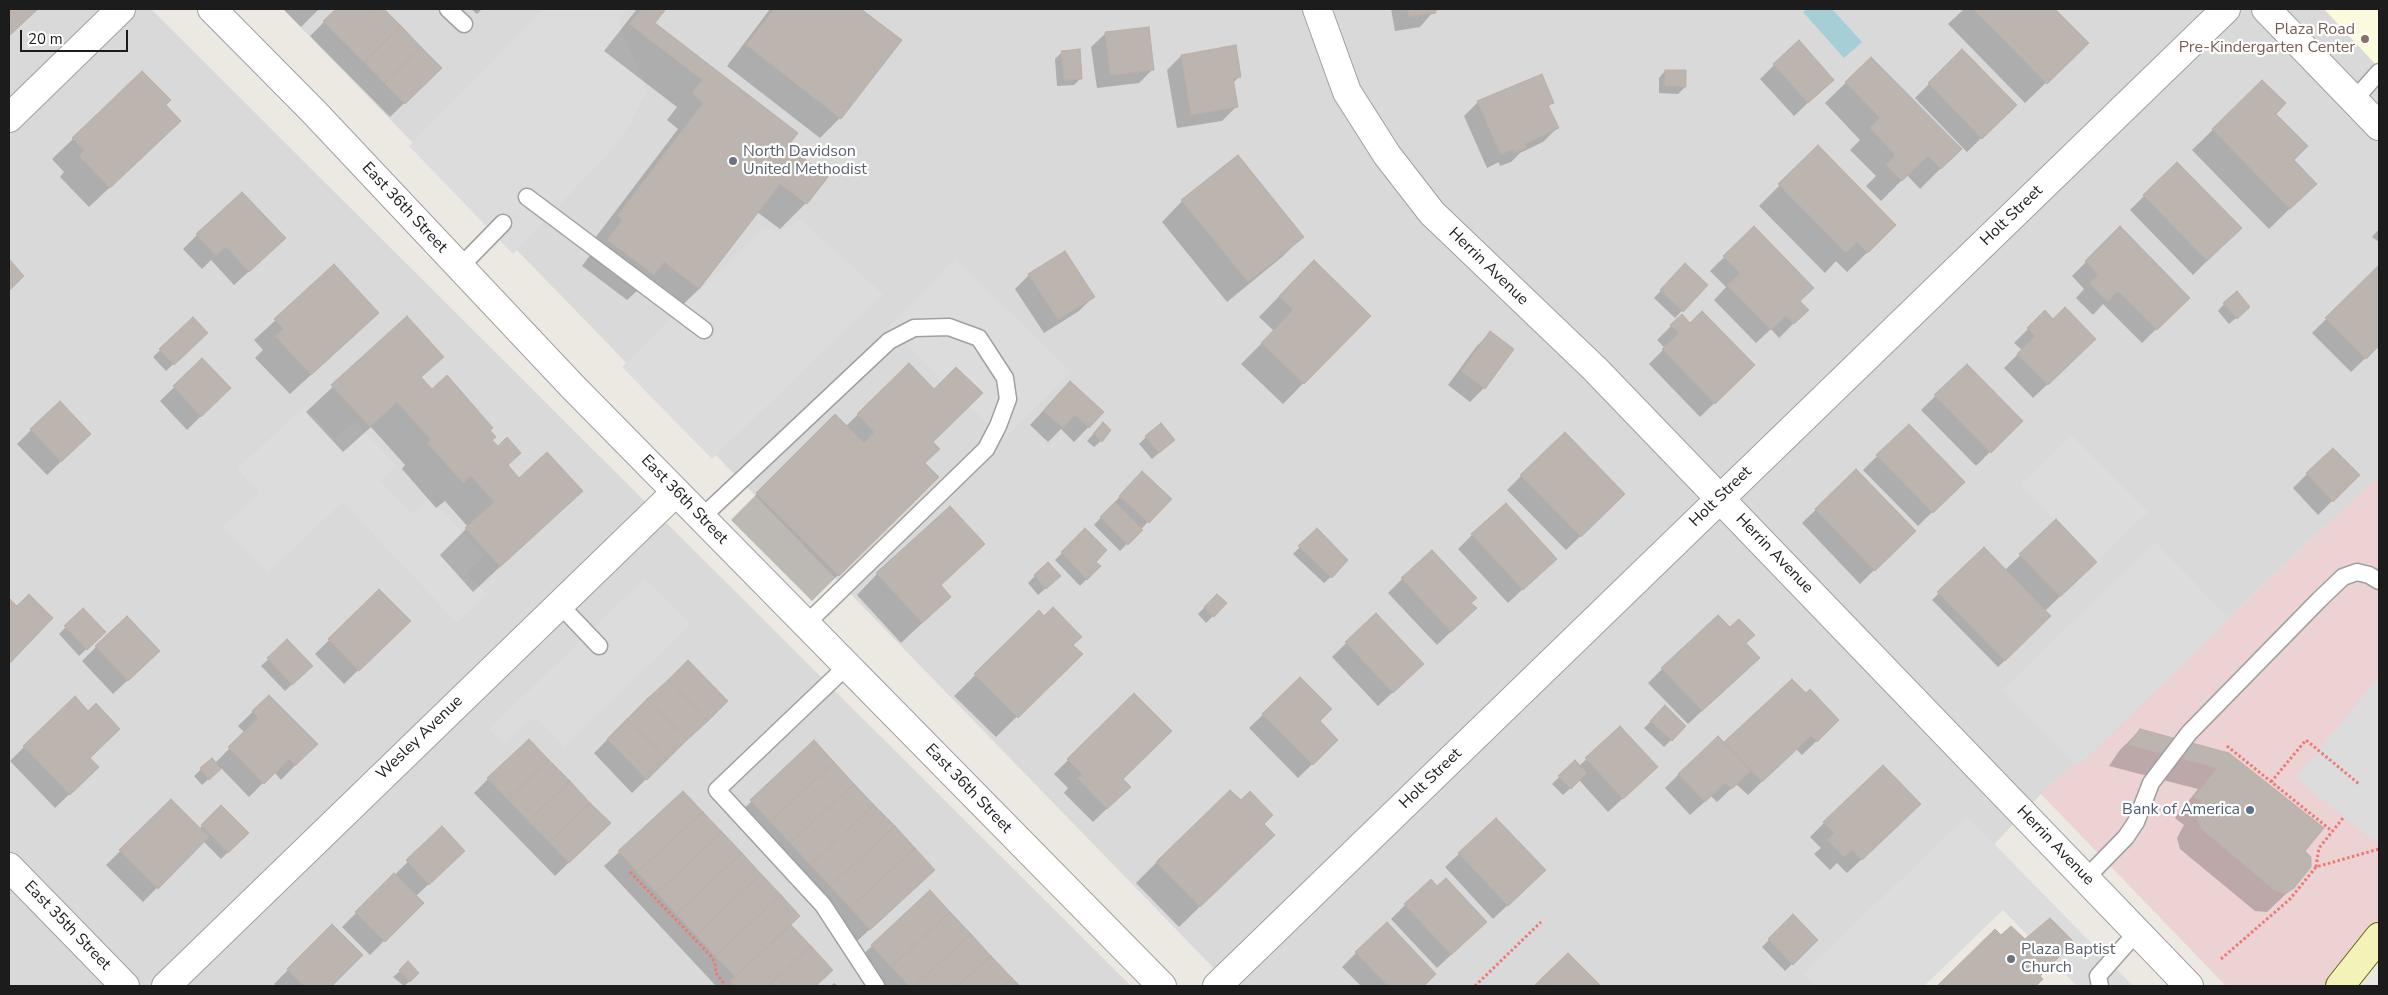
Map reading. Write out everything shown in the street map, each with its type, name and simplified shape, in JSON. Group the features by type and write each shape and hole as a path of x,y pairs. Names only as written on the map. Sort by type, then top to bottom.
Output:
{"main road":[{"path":"2340,986 2379,938"}],"street":[{"path":"9,118 121,9"},
{"name":"East 36th Street","path":"212,9 313,111 701,518 1162,986"},
{"name":"Herrin Avenue","path":"1317,9 1347,92 1387,155 1432,213 1595,369 2189,986"},
{"name":"Holt Street","path":"1217,986 2226,9"},
{"path":"2266,9 2379,126"},
{"name":"Wesley Avenue","path":"166,986 676,492"},
{"name":"East 35th Street","path":"9,866 125,986"}],"lane":[{"path":"448,9 464,24"},
{"path":"2354,100 2379,72"},
{"path":"527,197 704,330"},
{"path":"460,267 502,223"},
{"path":"701,518 889,340 914,328 948,327 979,338 1004,378 1008,399 998,426 986,449 806,624"},
{"path":"2086,878 2126,837 2136,822 2151,782 2189,733 2318,600 2343,577 2357,572 2369,575 2379,581"},
{"path":"559,604 599,646"},
{"path":"847,666 716,790 823,905 876,986"},
{"path":"2100,986 2098,976 2137,932"}],"path":[{"path":"2271,782 2306,740 2359,784"},
{"path":"2227,746 2332,831"},
{"path":"2221,959 2290,899 2316,867 2319,848 2343,818"},
{"path":"2316,867 2379,849"},
{"path":"630,872 710,955 715,963 716,973 726,986"},
{"path":"1475,986 1541,922"}],"shaded area":[{"path":"9,9 151,9 1131,986 9,986"},
{"path":"283,9 2379,9 2379,476 2041,794 1863,986 1231,986"},
{"path":"543,9 628,9 618,21 647,91 630,124 612,150 513,254 409,146"},
{"name":"Plaza Road Pre-Kindergarten Center","path":"2324,9 2379,9 2379,68"},
{"path":"800,219 883,294 712,459 622,367 763,228 780,232"},
{"path":"955,259 1071,371 1004,440 888,327"},
{"path":"305,406 335,439 355,421 397,466 381,481 412,514 430,498 485,556 466,573 487,595 457,623 343,502 267,573 223,527 259,493 237,469"},
{"path":"2071,435 2148,512 2097,562 2020,485"},
{"path":"2379,476 2379,931 2330,986 2226,986 2041,794"},
{"path":"2155,542 2230,619 2077,767 2002,690"},
{"path":"645,578 691,624 564,747 538,720 530,719 504,744 489,729"},
{"path":"2379,677 2379,845 2295,778"},
{"path":"1967,816 2133,986 2077,986 2003,910 1924,986 1814,986 1803,973"}],"water":[{"path":"1807,9 1832,9 1862,42 1844,58 1803,12"}],"building":[{"path":"9,9 38,9 9,36"},
{"path":"336,9 377,9 344,42 323,21"},
{"path":"377,9 384,9 401,26 364,62 344,42"},
{"name":"North Davidson United Methodist","path":"641,9 666,9 655,23 798,133 788,146 828,177 807,204 780,184 699,289 664,262 654,275 607,240 622,220 617,216 703,103 692,93 702,80 629,24"},
{"path":"774,9 861,9 902,40 841,119 746,45"},
{"path":"1407,9 1435,9 1436,13 1409,17"},
{"path":"1973,9 2055,9 2089,43 2047,84"},
{"path":"401,26 421,47 384,83 364,62"},
{"path":"1149,27 1154,70 1110,75 1105,32"},
{"path":"1799,40 1834,80 1808,103 1773,64"},
{"path":"1236,45 1241,77 1233,78 1238,107 1191,115 1181,55"},
{"path":"421,47 442,68 405,104 384,83"},
{"path":"1080,49 1082,79 1064,80 1061,51"},
{"path":"1962,49 2017,105 1982,139 1928,83"},
{"path":"1871,57 1962,149 1941,169 1928,156 1902,181 1886,165 1895,155 1870,128 1880,118 1845,82"},
{"path":"1665,70 1686,70 1686,87 1665,86"},
{"path":"142,71 171,100 166,105 181,121 110,188 79,156 84,151 72,138"},
{"path":"1542,74 1554,103 1548,105 1559,128 1525,144 1527,148 1514,153 1513,149 1501,155 1477,101"},
{"path":"2262,80 2286,103 2276,114 2308,146 2294,160 2317,184 2290,209 2212,129"},
{"path":"1818,145 1896,225 1868,253 1857,242 1846,253 1778,184"},
{"path":"1238,155 1304,237 1248,282 1181,200"},
{"path":"2177,162 2242,228 2207,261 2143,195"},
{"path":"242,192 286,238 249,272 226,247 216,256 196,234"},
{"path":"1754,226 1814,288 1800,301 1809,310 1794,324 1786,316 1771,330 1727,285 1740,273 1723,256"},
{"path":"2120,226 2190,298 2157,330 2118,291 2108,302 2089,283 2098,275 2085,261"},
{"path":"1065,251 1095,297 1058,320 1028,274"},
{"path":"9,259 24,276 9,291"},
{"path":"1314,260 1371,316 1304,384 1261,343 1293,310 1279,296"},
{"path":"1685,263 1708,285 1683,312 1660,290"},
{"path":"334,264 379,313 311,375 275,336 283,329 274,319"},
{"path":"2379,265 2379,346 2366,359 2325,318"},
{"path":"2237,291 2250,307 2237,319 2223,303"},
{"path":"2065,307 2096,339 2048,385 2017,354 2035,336 2027,328 2045,310 2053,319"},
{"path":"1702,311 1755,365 1715,404 1662,349 1679,333 1670,325 1682,314 1690,323"},
{"path":"407,316 444,357 421,377 432,389 447,375 493,428 490,430 496,437 492,440 498,446 507,437 521,453 508,465 519,478 547,452 583,491 500,567 465,528 494,502 471,476 463,483 427,443 430,439 397,402 370,427 331,385"},
{"path":"193,317 208,333 174,365 159,349"},
{"path":"1490,331 1514,349 1485,389 1461,371"},
{"path":"202,358 231,388 201,417 173,386"},
{"path":"909,363 934,389 956,367 983,393 933,442 940,449 925,463 939,477 839,576 756,493 835,414 864,443 874,432 857,414"},
{"path":"1967,364 2023,421 1991,453 1934,395"},
{"path":"1070,381 1104,412 1089,428 1075,415 1063,428 1043,411"},
{"path":"60,401 91,434 61,462 30,429"},
{"path":"1103,422 1111,430 1102,442 1093,434"},
{"path":"1161,423 1175,440 1159,453 1145,436"},
{"path":"1909,424 1965,482 1933,513 1876,455"},
{"path":"1565,432 1625,494 1581,537 1520,475"},
{"path":"2333,448 2360,475 2333,502 2306,473"},
{"path":"1856,469 1916,531 1875,571 1815,509"},
{"path":"1142,471 1172,499 1149,523 1119,496"},
{"path":"1115,502 1143,530 1128,545 1100,517"},
{"path":"1506,503 1557,559 1523,590 1471,534"},
{"path":"950,506 985,544 941,585 951,597 922,623 876,573"},
{"path":"2056,519 2097,562 2060,597 2019,554"},
{"path":"1085,528 1107,550 1096,562 1101,566 1087,580 1061,552"},
{"path":"1317,528 1348,560 1332,578 1298,546"},
{"path":"1984,547 2051,616 2005,661 1937,592"},
{"path":"1432,550 1477,598 1471,603 1477,608 1451,632 1401,578"},
{"path":"1048,562 1061,576 1046,589 1034,575"},
{"path":"379,589 411,621 359,671 328,639"},
{"path":"29,594 53,618 9,664 9,598 17,606"},
{"path":"1217,594 1227,603 1214,617 1204,607"},
{"path":"1053,607 1082,637 1073,645 1083,654 1018,718 974,674 1039,610 1044,616"},
{"path":"83,608 106,632 87,650 64,626"},
{"path":"1376,613 1424,664 1393,693 1345,642"},
{"path":"1718,615 1730,627 1739,619 1755,635 1746,643 1760,658 1702,711 1661,668"},
{"path":"127,616 160,651 128,681 95,646"},
{"path":"287,639 313,666 292,685 267,658"},
{"path":"688,660 728,701 708,721 668,680"},
{"path":"1300,677 1332,709 1320,721 1338,740 1313,765 1262,714"},
{"path":"1792,679 1806,693 1810,689 1839,720 1817,742 1811,736 1762,782 1724,742"},
{"path":"668,680 708,721 687,740 647,699"},
{"path":"1134,693 1172,731 1123,779 1131,787 1107,809 1077,778 1082,774 1067,759"},
{"path":"269,695 318,744 295,766 289,759 264,784 228,747 258,718 252,711"},
{"path":"75,696 88,711 96,703 120,729 90,758 99,767 70,795 23,746"},
{"path":"647,699 687,740 667,760 627,719"},
{"path":"1665,705 1686,726 1672,741 1650,721"},
{"path":"627,719 667,760 647,780 607,739"},
{"path":"1620,726 1658,767 1623,799 1585,758"},
{"name":"Bank of America","path":"2140,729 2229,753 2324,828 2305,851 2311,857 2311,867 2294,888 2285,894 2275,891 2200,828 2197,816 2204,804 2194,797 2217,768 2128,745"},
{"path":"1718,736 1751,771 1732,789 1725,783 1705,802 1678,774"},
{"path":"529,739 549,760 508,800 487,778"},
{"path":"814,740 834,762 770,822 750,800"},
{"path":"212,758 221,769 209,780 200,768"},
{"path":"549,760 570,781 528,821 508,800"},
{"path":"1575,760 1587,773 1571,789 1558,776"},
{"path":"834,762 854,784 790,843 770,822"},
{"path":"1883,765 1921,804 1862,860 1852,850 1844,857 1827,840 1834,833 1823,822"},
{"path":"570,781 590,803 549,842 528,821"},
{"path":"854,784 874,805 810,865 790,843"},
{"path":"1230,790 1241,800 1250,791 1273,815 1264,824 1275,835 1200,907 1156,862"},
{"path":"683,791 703,812 637,872 618,851"},
{"path":"171,799 209,837 158,889 119,850"},
{"path":"590,803 611,823 569,863 549,842"},
{"path":"221,805 249,833 228,853 201,825"},
{"path":"874,805 895,826 830,886 810,865"},
{"path":"703,812 722,832 657,893 637,872"},
{"path":"1496,818 1546,870 1508,906 1458,853"},
{"path":"442,826 465,851 429,885 406,860"},
{"path":"895,826 915,848 850,908 830,886"},
{"path":"722,832 742,853 676,914 657,893"},
{"path":"915,848 935,870 870,930 850,908"},
{"path":"742,853 761,874 696,935 676,914"},
{"path":"394,873 424,903 385,942 355,912"},
{"path":"761,874 781,895 715,956 696,935"},
{"path":"1446,878 1487,922 1451,955 1404,904 1431,879 1437,886"},
{"path":"930,890 950,912 891,967 871,945"},
{"path":"781,895 800,916 735,977 715,956"},
{"path":"950,912 971,934 914,986 909,986 891,967"},
{"path":"1793,914 1818,940 1793,965 1768,939"},
{"name":"Plaza Baptist Church","path":"2050,918 2074,942 2040,976 2043,979 2036,986 1937,986 1995,929 2001,935 2011,926 2025,939"},
{"path":"1387,922 1436,974 1424,986 1388,986 1355,952"},
{"path":"332,924 363,955 332,986 304,986 287,969"},
{"path":"791,925 811,946 768,986 735,986 730,981"},
{"path":"971,934 991,956 958,986 914,986"},
{"path":"811,946 833,970 816,986 768,986"},
{"path":"1568,953 1601,986 1552,986 1543,977"},
{"path":"991,956 1012,978 1003,986 958,986"},
{"path":"408,961 419,973 410,982 399,970"},
{"path":"1543,977 1552,986 1534,986"},
{"path":"1012,978 1020,986 1003,986"}],"place":[{"name":"Plaza Road Pre-Kindergarten Center","path":"2365,39"},
{"name":"North Davidson United Methodist","path":"733,161"},
{"name":"Bank of America","path":"2250,810"},
{"name":"Plaza Baptist Church","path":"2011,959"}]}
